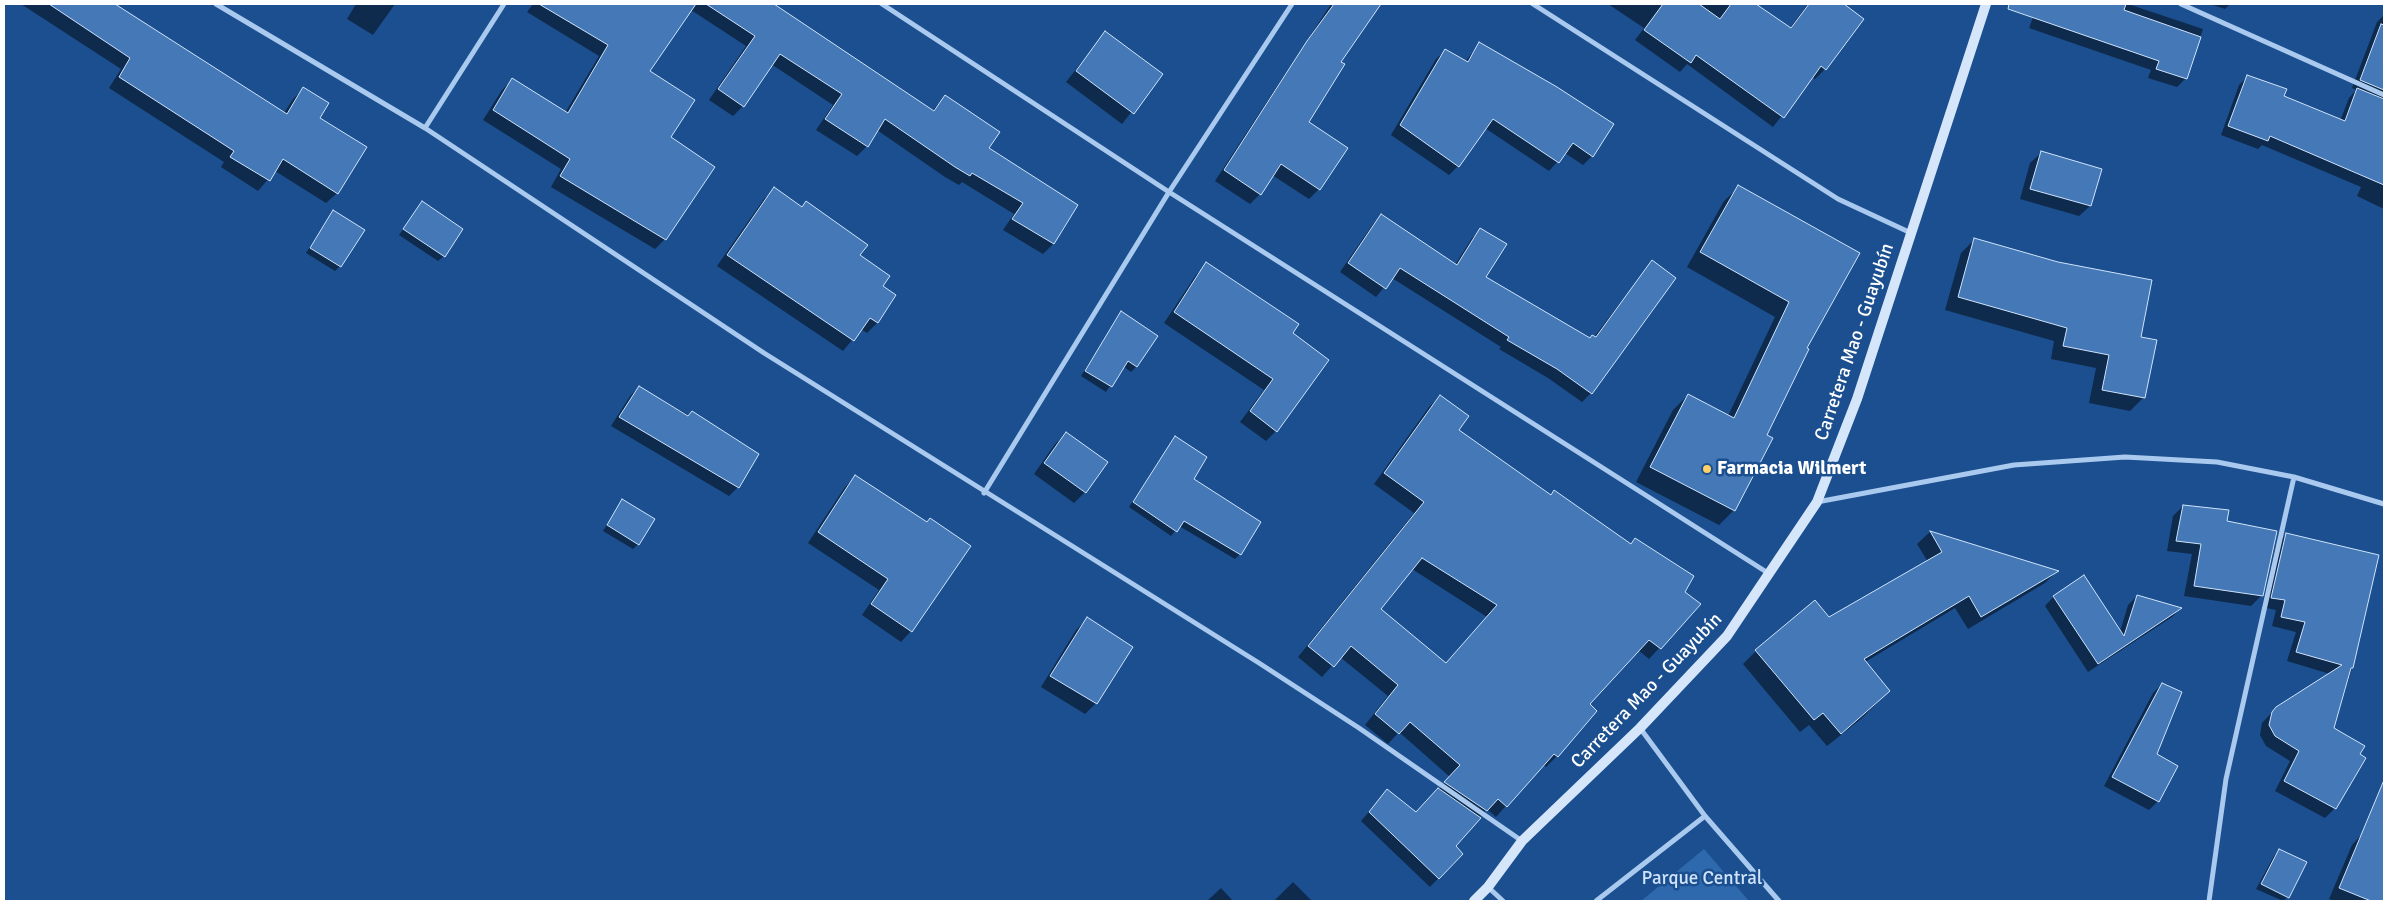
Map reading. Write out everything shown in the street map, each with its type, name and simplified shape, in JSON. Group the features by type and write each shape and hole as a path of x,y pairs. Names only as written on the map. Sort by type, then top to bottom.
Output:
{"main road":[{"name":"Carretera Mao - Guayubín","path":"1474,901 1488,887 1522,841 1640,728 1727,636 1817,502 1857,399 1986,4"}],"street":[{"path":"216,4 425,128 764,353 1267,668 1359,728 1522,841"},
{"path":"425,128 504,4"},
{"path":"882,4 1169,192 1768,573"},
{"path":"984,492 1169,192 1292,4"},
{"path":"1533,4 1838,199 1911,234"},
{"path":"2180,4 2384,95"},
{"path":"1817,502 2014,465 2125,457 2217,462 2294,477 2384,504"},
{"path":"2209,901 2226,779 2294,477"},
{"path":"1640,728 1705,816 1779,901"},
{"path":"1596,901 1705,816"},
{"path":"1488,887 1503,901"}],"green space":[{"name":"Parque Central","path":"1704,849 1749,901 1641,901"}],"building":[{"path":"49,4 115,4 287,114 303,87 329,103 320,118 367,147 338,194 283,159 270,181 230,157 234,151 119,77 130,58"},
{"path":"539,4 696,4 650,71 695,100 671,137 715,167 666,240 560,176 570,159 493,110 512,78 568,113 608,45"},
{"path":"706,4 774,4 934,111 945,95 1000,132 989,148 1078,205 1054,244 1012,219 1023,203 972,173 970,176 955,167 885,119 868,147 825,119 842,94 780,54 744,107 718,89 755,36"},
{"path":"1334,4 1381,4 1341,62 1345,64 1309,122 1348,148 1320,190 1281,164 1261,195 1224,170 1307,41"},
{"path":"1663,4 1699,4 1720,19 1731,4 1756,4 1791,28 1809,4 1844,4 1864,19 1826,70 1821,66 1784,118 1696,55 1691,63 1644,30"},
{"path":"2009,4 2126,4 2124,10 2201,37 2187,79 2156,69 2159,61 2008,9"},
{"path":"2381,24 2384,25 2384,90 2360,80"},
{"path":"1105,31 1163,74 1134,114 1076,71"},
{"path":"1479,42 1557,87 1614,124 1593,157 1573,143 1559,163 1493,119 1459,167 1400,125 1445,49 1468,62"},
{"path":"2247,75 2287,89 2284,96 2345,121 2357,88 2384,99 2384,185 2270,136 2268,141 2228,126"},
{"path":"2041,151 2102,169 2091,206 2030,189"},
{"path":"1738,185 1860,253 1807,348 1809,349 1767,435 1773,438 1735,511 1650,467 1688,394 1734,418 1789,302 1700,252"},
{"path":"774,187 802,207 806,201 868,245 860,255 890,276 883,286 896,295 878,323 870,318 854,341 727,255"},
{"path":"422,201 463,229 445,257 403,229"},
{"path":"333,210 365,230 341,267 310,248"},
{"path":"1381,214 1457,265 1480,228 1507,244 1486,277 1590,338 1592,335 1596,337 1652,260 1676,278 1592,394 1557,369 1507,340 1509,337 1400,268 1386,289 1348,263"},
{"path":"1974,238 2058,262 2152,280 2141,337 2157,340 2145,398 2102,390 2109,355 2063,346 2067,328 1958,297"},
{"path":"1206,262 1299,324 1293,333 1329,360 1277,432 1250,411 1273,379 1174,312"},
{"path":"1121,311 1158,336 1137,367 1128,361 1112,387 1085,371"},
{"path":"639,386 688,416 692,411 759,454 739,488 619,417"},
{"path":"1440,395 1469,416 1459,430 1551,495 1554,490 1631,544 1635,538 1694,576 1685,592 1701,604 1661,649 1649,640 1590,704 1597,711 1558,757 1554,754 1507,807 1498,799 1487,811 1444,782 1460,765 1410,722 1399,734 1375,714 1398,685 1351,646 1334,667 1308,646 1424,502 1384,473","holes":["1422,558 1497,605 1446,663 1381,609"]},
{"path":"1066,432 1108,462 1086,493 1044,463"},
{"path":"1175,436 1207,457 1194,479 1261,522 1241,555 1184,521 1177,532 1133,502"},
{"path":"855,475 927,522 930,518 971,546 912,632 871,604 888,579 818,532"},
{"path":"622,499 655,519 639,545 607,525"},
{"path":"2183,505 2229,510 2227,521 2277,531 2263,596 2194,586 2201,544 2176,541"},
{"path":"1930,531 2059,571 1981,617 1969,596 1864,659 1890,691 1841,734 1823,713 1814,720 1755,650 1815,600 1829,617 1942,552"},
{"path":"2286,533 2379,555 2353,668 2351,668 2334,728 2365,746 2360,754 2366,758 2336,809 2284,781 2299,751 2275,736 2269,725 2272,712 2276,707 2342,665 2296,652 2305,622 2281,617 2285,600 2271,598"},
{"path":"2084,575 2124,636 2137,595 2182,608 2098,664 2053,596"},
{"path":"1087,617 1133,647 1097,704 1050,676"},
{"path":"2162,683 2182,692 2157,754 2178,766 2159,802 2112,777"},
{"path":"2384,780 2384,901 2371,901 2339,888"},
{"path":"1438,788 1481,818 1456,846 1463,854 1439,879 1369,812 1387,789 1416,812"},
{"path":"2279,849 2307,862 2289,898 2261,884"}],"place":[{"name":"Farmacia Wilmert","path":"1707,469"}]}
